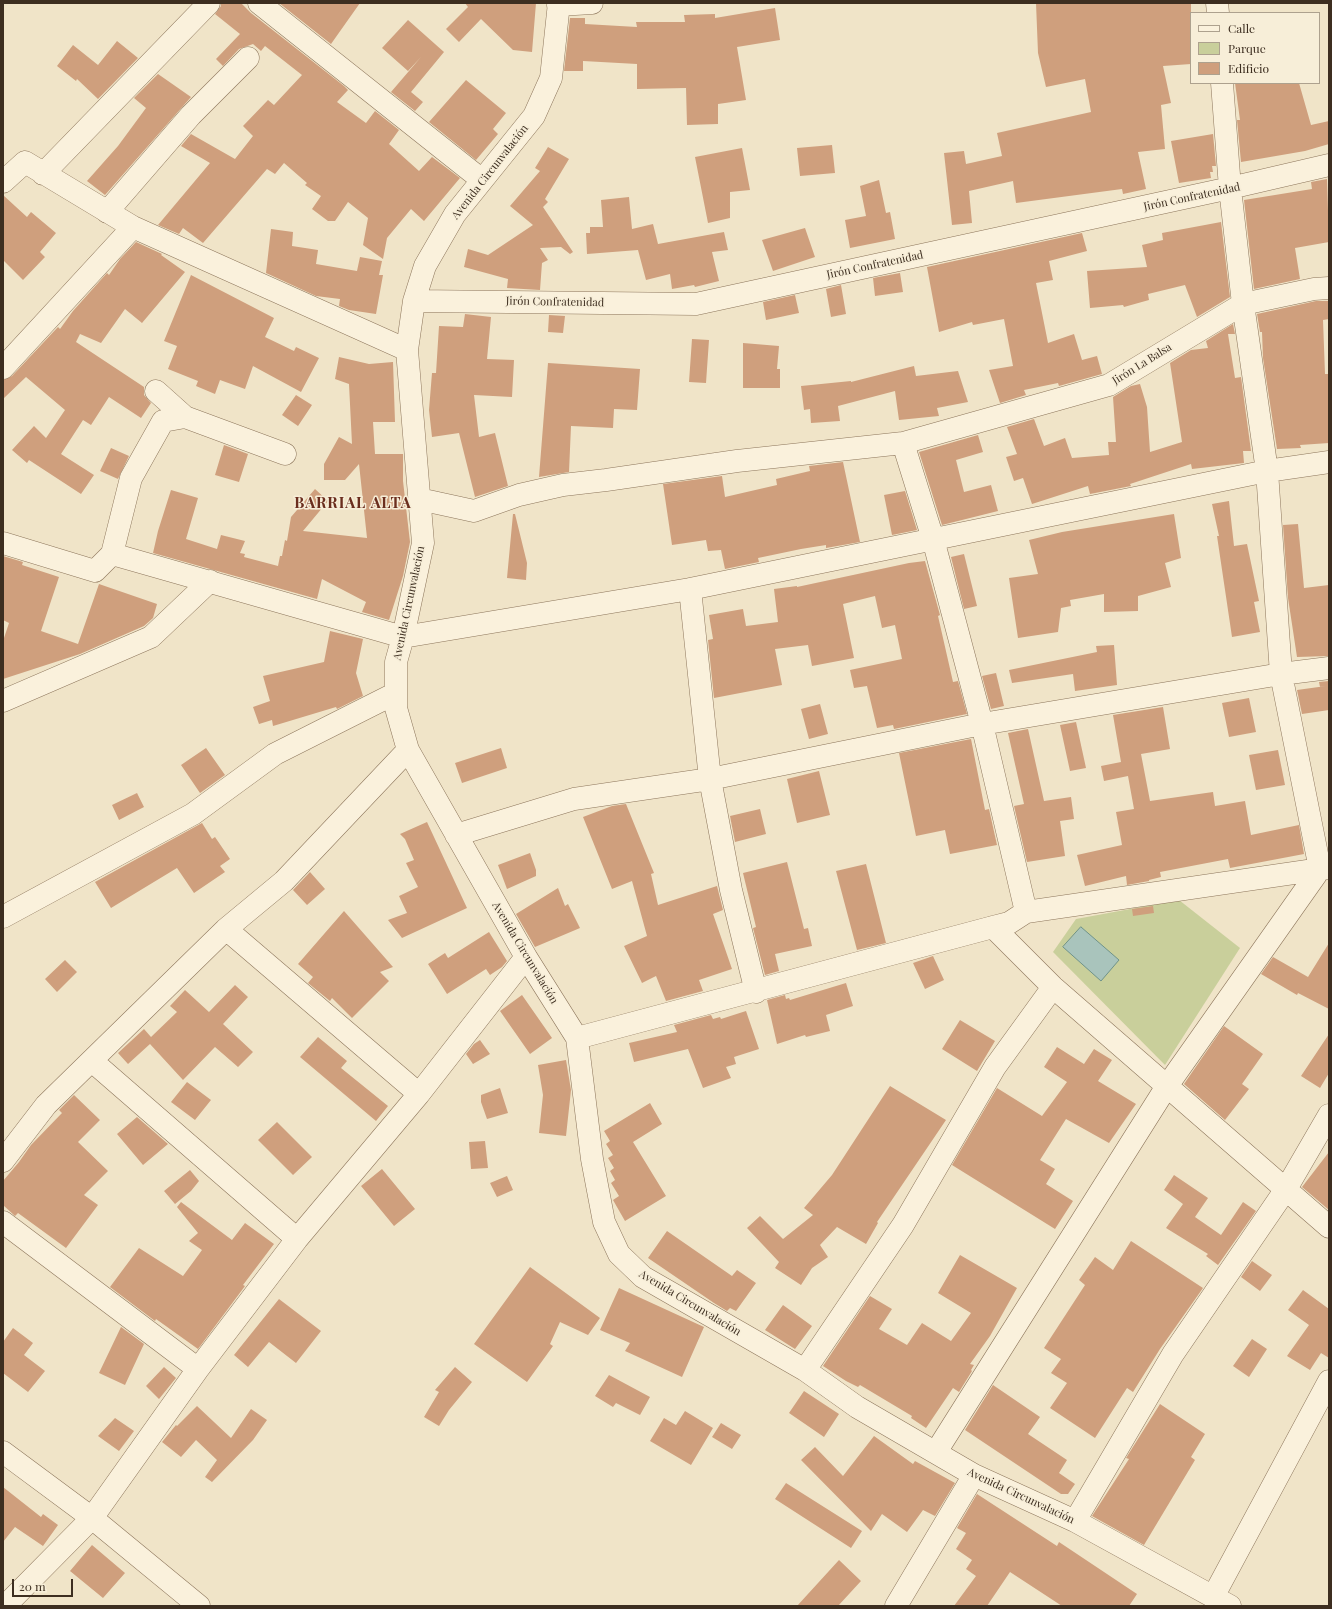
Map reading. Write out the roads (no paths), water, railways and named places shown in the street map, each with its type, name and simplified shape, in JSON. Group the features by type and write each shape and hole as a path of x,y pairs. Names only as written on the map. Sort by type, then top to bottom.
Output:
{"street":[{"path":"43,174 209,3"},
{"path":"259,3 482,180"},
{"path":"558,4 592,3"},
{"name":"Avenida Circunvalación","path":"558,4 551,78 534,116 455,214 428,260 414,300 407,350 423,543 403,637 396,662 396,708 408,750 526,957 577,1038 592,1159 604,1222 619,1254 643,1277 804,1370 857,1407 974,1475 1075,1521 1221,1601"},
{"path":"107,212 191,115 248,58"},
{"path":"936,1452 1167,1086 1325,868 1280,674 1267,471 1243,304 1230,188 1222,84"},
{"path":"3,182 25,162 133,227 407,350"},
{"name":"Jirón Confratenidad","path":"414,300 696,304 1230,188 1329,165"},
{"path":"3,368 133,227"},
{"name":"Jirón La Balsa","path":"419,499 474,511 519,495 563,485 737,461 902,443 1109,385 1243,304 1314,289 1329,288"},
{"path":"156,391 185,417 285,454"},
{"path":"3,543 96,571 112,554 131,478 162,421 185,417"},
{"path":"902,443 933,539 982,724 1026,912"},
{"path":"112,554 403,637 690,589 1267,471 1329,462"},
{"path":"3,701 151,637 210,581"},
{"path":"690,589 710,779 731,890 756,992"},
{"path":"456,835 574,799 710,779 982,724 1280,674 1329,668"},
{"path":"3,917 193,814 275,754 396,693"},
{"path":"3,1161 46,1105 226,929 284,881 408,750"},
{"path":"577,1038 756,992 1009,923 1026,912 1325,868"},
{"path":"993,927 1053,987 1329,1227"},
{"path":"226,929 419,1094"},
{"path":"5,1606 92,1518 198,1369 297,1239 419,1094 526,957"},
{"path":"804,1370 903,1225 995,1067 1053,987"},
{"path":"92,1061 297,1239"},
{"path":"1075,1521 1173,1354 1286,1189 1329,1115"},
{"path":"3,1222 198,1369"},
{"path":"1221,1601 1329,1381"},
{"path":"3,1452 92,1518 200,1606"},
{"path":"896,1606 974,1475"}],"water":[{"path":"1081,927 1119,960 1101,981 1063,947"}],"district":[{"name":"BARRIAL ALTA","path":"353,503"}]}
